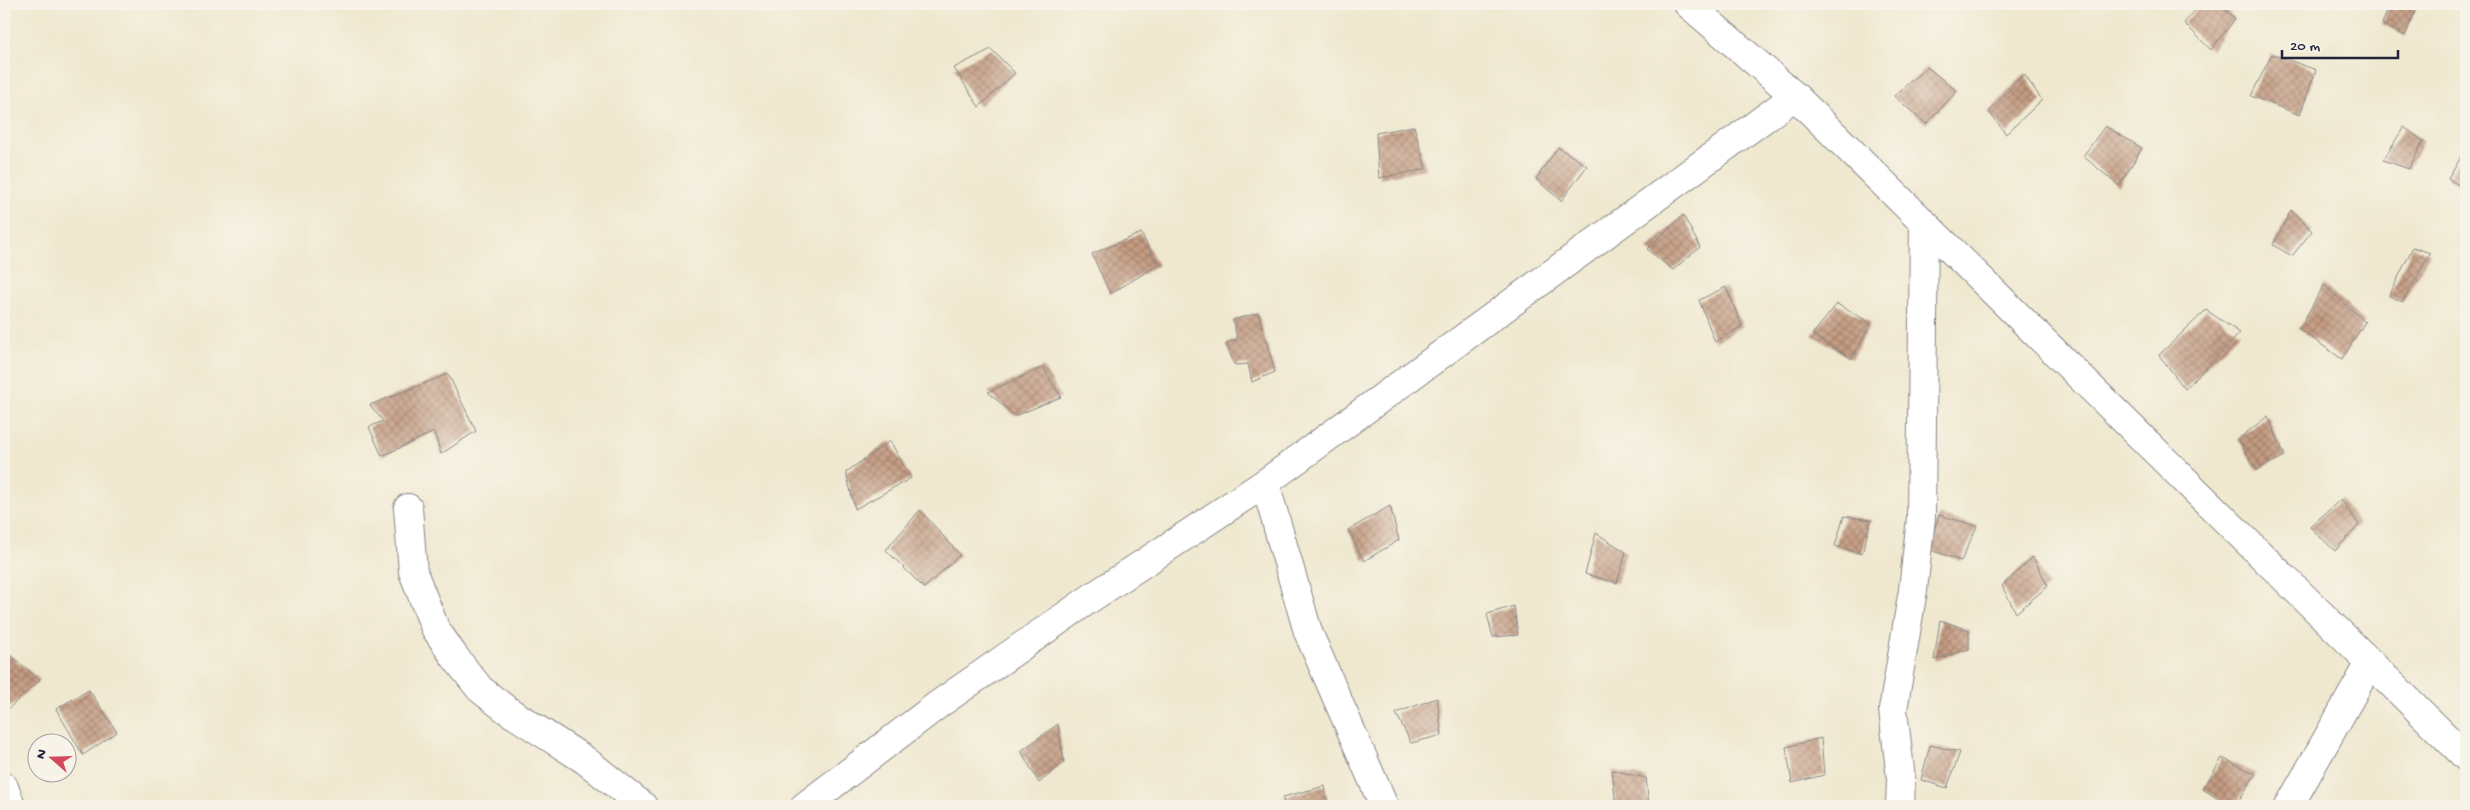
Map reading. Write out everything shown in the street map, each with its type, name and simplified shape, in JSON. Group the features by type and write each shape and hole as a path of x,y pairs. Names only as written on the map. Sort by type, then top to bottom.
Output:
{"street":[{"path":"1688,4 1794,96 2466,757"},
{"path":"805,806 939,704 1088,600 1265,483 1794,96"},
{"path":"1900,806 1901,779 1893,710 1913,590 1921,518 1924,224"},
{"path":"1265,483 1308,632 1384,806"},
{"path":"408,508 413,572 435,628 480,689 500,705 585,760 643,806"},
{"path":"2289,806 2370,663"},
{"path":"4,787 10,806"}],"building":[{"path":"2201,4 2221,4 2235,19 2211,50 2184,23"},
{"path":"2390,4 2418,4 2405,36 2382,24"},
{"path":"991,49 1015,73 979,107 954,68"},
{"path":"2272,54 2316,70 2300,115 2251,96"},
{"path":"1927,67 1957,91 1926,124 1894,96"},
{"path":"2024,74 2042,100 2006,134 1989,112"},
{"path":"1414,126 1426,169 1379,178 1376,133"},
{"path":"2105,126 2142,148 2119,186 2083,156"},
{"path":"2404,127 2423,141 2409,169 2383,160"},
{"path":"1558,147 1587,166 1561,201 1536,179"},
{"path":"2466,149 2466,189 2448,179"},
{"path":"2291,210 2312,231 2292,256 2273,245"},
{"path":"1683,215 1700,247 1673,270 1647,249"},
{"path":"1141,233 1158,265 1110,294 1092,254"},
{"path":"2413,247 2430,253 2403,302 2389,296"},
{"path":"2324,285 2365,322 2342,359 2299,329"},
{"path":"1726,287 1742,326 1715,342 1699,300"},
{"path":"1837,304 1871,323 1852,359 1812,335"},
{"path":"2206,310 2240,333 2185,389 2159,355"},
{"path":"1258,313 1275,372 1252,382 1248,364 1235,365 1226,344 1237,339 1233,320"},
{"path":"1043,367 1061,397 1015,416 988,392"},
{"path":"448,374 476,431 441,454 434,432 382,456 369,427 383,421 370,405"},
{"path":"2268,416 2285,456 2257,470 2238,439"},
{"path":"890,441 911,478 855,509 846,472"},
{"path":"2341,499 2359,525 2335,551 2310,527"},
{"path":"1390,506 1399,540 1364,561 1348,530"},
{"path":"920,510 960,555 924,588 886,550"},
{"path":"1939,515 1977,526 1961,561 1928,549"},
{"path":"1844,516 1871,520 1862,554 1835,546"},
{"path":"1596,533 1626,552 1617,583 1585,574"},
{"path":"2033,557 2048,586 2016,613 2002,586"},
{"path":"1514,606 1518,635 1493,637 1487,614"},
{"path":"1940,620 1969,630 1969,649 1934,660"},
{"path":"9,654 40,680 6,711 4,708 4,658"},
{"path":"89,690 117,732 83,755 78,746 78,732 70,732 56,709"},
{"path":"1437,698 1442,735 1411,743 1396,713"},
{"path":"1058,724 1064,762 1039,783 1021,751"},
{"path":"1821,738 1824,775 1792,783 1786,747"},
{"path":"1930,745 1960,752 1947,788 1921,780"},
{"path":"2222,758 2256,774 2235,806 2229,806 2203,789"},
{"path":"1612,770 1646,778 1649,806 1616,806"},
{"path":"1325,786 1328,806 1284,806 1283,797"}]}
